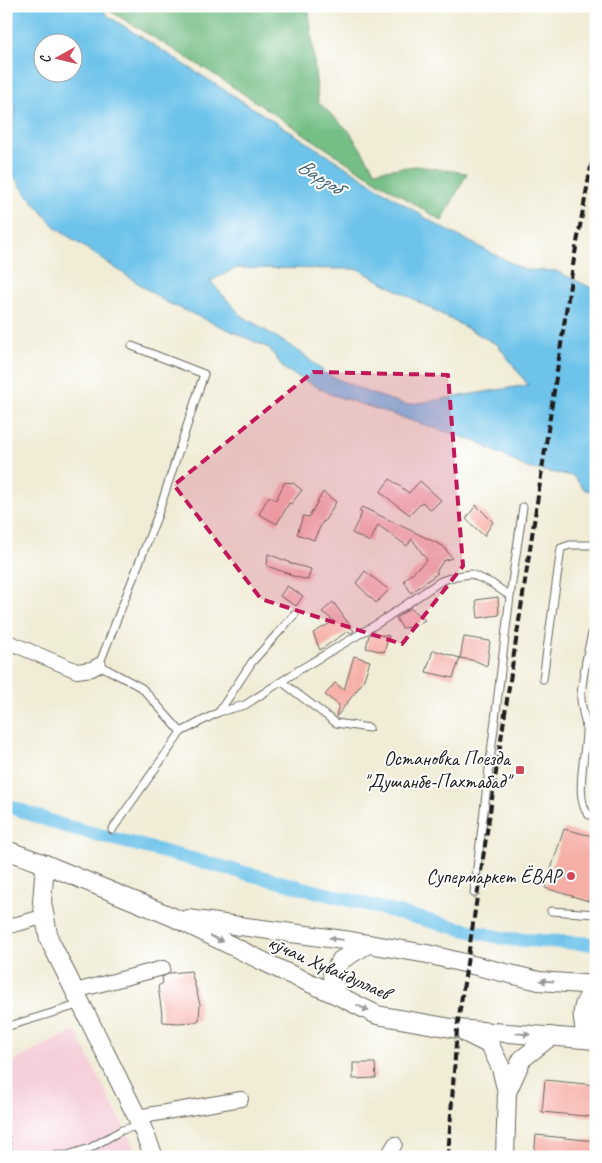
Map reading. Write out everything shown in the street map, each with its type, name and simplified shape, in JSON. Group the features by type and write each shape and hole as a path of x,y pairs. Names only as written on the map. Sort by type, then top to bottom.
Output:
{"street":[{"path":"6,642 77,671 92,669 99,665"},
{"name":"кӯчаи Хувайдуллаев","path":"6,850 45,864 173,917 377,1016 457,1028 591,1039"},
{"path":"45,864 42,902 50,939 139,1121 154,1157"},
{"path":"6,927 45,915"},
{"name":"кӯчаи Хувайдуллаев","path":"173,917 368,944 427,954 539,981 596,986"},
{"path":"337,995 332,975 341,960 368,944"},
{"path":"78,997 163,968"},
{"path":"591,1039 583,1025 582,1008 588,994 596,986"},
{"path":"457,1028 490,1045 501,1068 507,1092 505,1157"},
{"path":"507,1092 522,1059 551,1036"},
{"path":"139,1121 241,1098"},
{"path":"387,1157 395,1144"}],"lane":[{"path":"132,346 204,374 157,517 99,665 142,688 181,732"},
{"path":"474,893 510,596 523,506"},
{"path":"543,679 561,548 570,545 596,545"},
{"path":"112,830 181,732 219,712 245,705 380,622 441,581 471,574 491,583 510,596"},
{"path":"219,712 252,662 294,614"},
{"path":"596,618 588,650 581,697 586,729 581,792 584,811 589,815 596,814"},
{"path":"282,682 336,723 368,728"},
{"path":"551,911 596,914"},
{"path":"6,1026 78,997"},
{"path":"6,1138 11,1157 68,1156 90,1148 139,1121"}],"highlighted area":[{"path":"313,372 448,375 463,566 402,644 261,599 174,485"}],"shaded area":[{"path":"75,1030 139,1157 6,1157 6,1065"}],"green space":[{"path":"102,6 312,6 309,10 318,102 349,131 375,171 416,166 467,173 442,221 345,161 209,71"}],"water":[{"name":"Варзоб","path":"6,6 100,6 108,16 437,225 525,270 556,271 596,290 596,491 585,490 573,476 527,468 477,442 330,394 284,369 269,348 166,302 56,228 25,192 7,166 15,106 6,89","holes":["237,268 358,269 498,345 528,385 406,405 367,392 326,374 303,354 241,315 210,281"]}],"building":[{"path":"390,479 409,493 420,481 441,500 431,510 422,502 410,515 380,492"},
{"path":"285,482 293,483 302,490 291,504 289,503 277,524 259,514 269,496 276,500"},
{"path":"323,492 336,502 323,521 314,540 297,534 303,516 309,517"},
{"path":"476,505 493,522 484,536 466,519"},
{"path":"362,507 443,546 452,558 443,561 436,572 438,573 411,593 404,580 427,560 412,539 407,546 378,525 370,542 352,533 362,513 359,511"},
{"path":"268,554 289,563 311,569 308,580 267,566"},
{"path":"365,571 389,590 376,603 356,583"},
{"path":"287,586 303,596 296,606 280,596"},
{"path":"498,597 499,615 478,618 476,600"},
{"path":"333,602 354,631 351,633 348,631 320,650 313,633 334,621 322,612"},
{"path":"410,608 425,620 414,627 402,628 396,618"},
{"path":"369,635 389,636 384,652 366,648"},
{"path":"464,637 490,641 487,666 476,661 460,658"},
{"path":"433,650 460,658 453,678 426,672"},
{"path":"354,656 370,661 363,682 336,716 339,705 325,695 335,683 344,690"},
{"name":"Супермаркет ЁВАР","path":"564,829 596,837 596,865 592,902 545,888"},
{"path":"191,971 200,1004 199,1020 178,1023 163,1022 158,986 163,983 162,977 170,973"},
{"path":"353,1063 375,1063 376,1078 353,1079"},
{"path":"545,1080 596,1085 595,1117 542,1112"},
{"path":"536,1135 596,1141 596,1157 534,1157"}],"waterway":[{"path":"6,805 61,825 449,926 507,939 596,944"}],"railway":[{"path":"448,1157 457,1029 574,259 596,139"}],"place":[{"name":"Остановка Поезда \"Душанбе-Пахтабад\"","path":"520,770"},
{"name":"Супермаркет ЁВАР","path":"571,876"}]}
